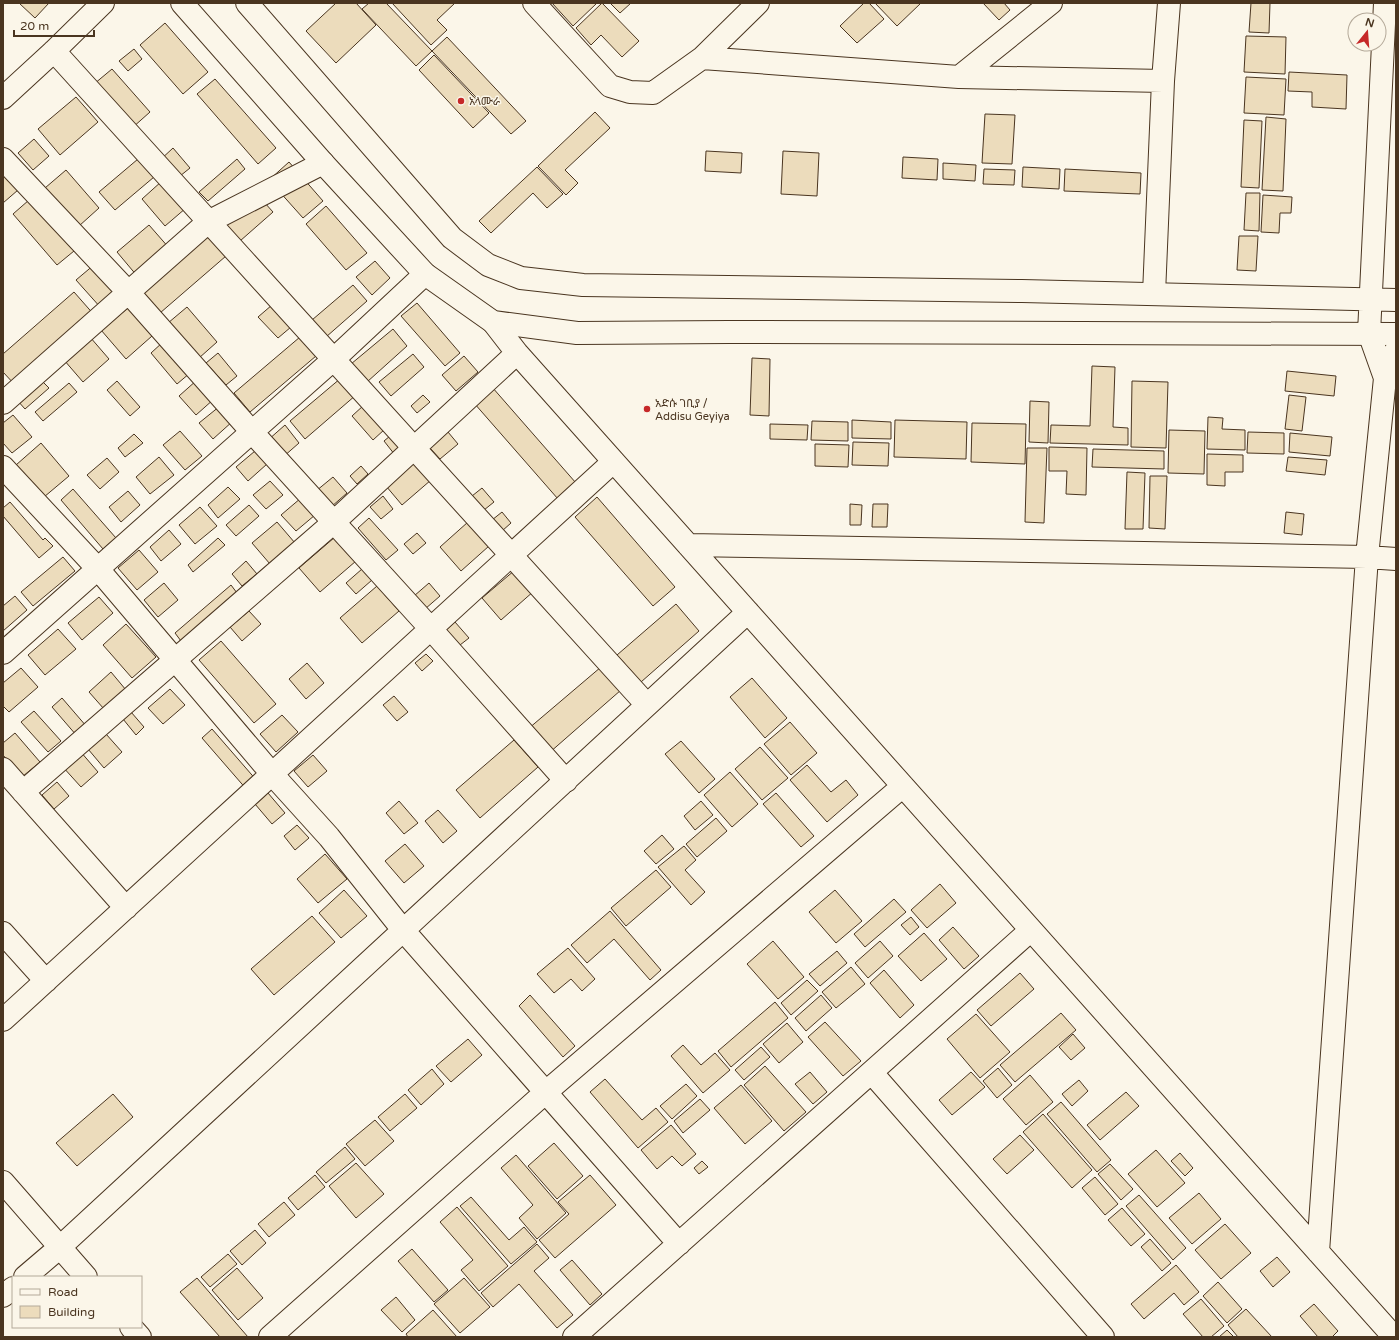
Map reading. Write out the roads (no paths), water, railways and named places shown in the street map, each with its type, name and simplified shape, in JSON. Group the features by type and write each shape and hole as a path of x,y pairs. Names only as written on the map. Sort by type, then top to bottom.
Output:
{"street":[{"path":"3,98 103,3"},
{"path":"182,3 323,163 425,274 493,322 517,353 613,462 1391,1333"},
{"path":"247,3 452,238 488,265 521,278 583,286 1154,294 1372,298 1396,300"},
{"path":"534,3 610,86 630,92 653,93 702,58 758,3"},
{"path":"959,77 1051,3"},
{"path":"1154,294 1163,81 1169,3"},
{"path":"1385,3 1372,298 1369,333 1385,378"},
{"path":"54,51 208,222 512,554 647,705"},
{"path":"702,58 959,77 1163,81"},
{"path":"3,159 129,293 252,432 431,628 566,780"},
{"path":"3,403 208,222 323,163"},
{"path":"3,653 334,359 425,274"},
{"path":"493,322 577,333 1396,334"},
{"path":"1318,1252 1366,557 1385,378 1396,350"},
{"path":"23,792 334,522 517,353"},
{"path":"3,1020 613,462"},
{"path":"3,467 98,569 272,774 329,837 403,930 679,1244"},
{"path":"688,545 1366,557 1396,559"},
{"path":"26,1276 60,1248 748,612"},
{"path":"3,769 126,908"},
{"path":"270,1337 546,1092 902,786"},
{"path":"574,1337 1031,930"},
{"path":"3,932 46,981"},
{"path":"872,1073 1103,1337"},
{"path":"3,1182 85,1276"},
{"path":"3,1296 12,1289"},
{"path":"132,1328 140,1337"}],"place":[{"name":"አላሙራ","path":"461,101"},
{"name":"አድሱ ገቢያ / Addisu Geyiya","path":"647,409"}]}
